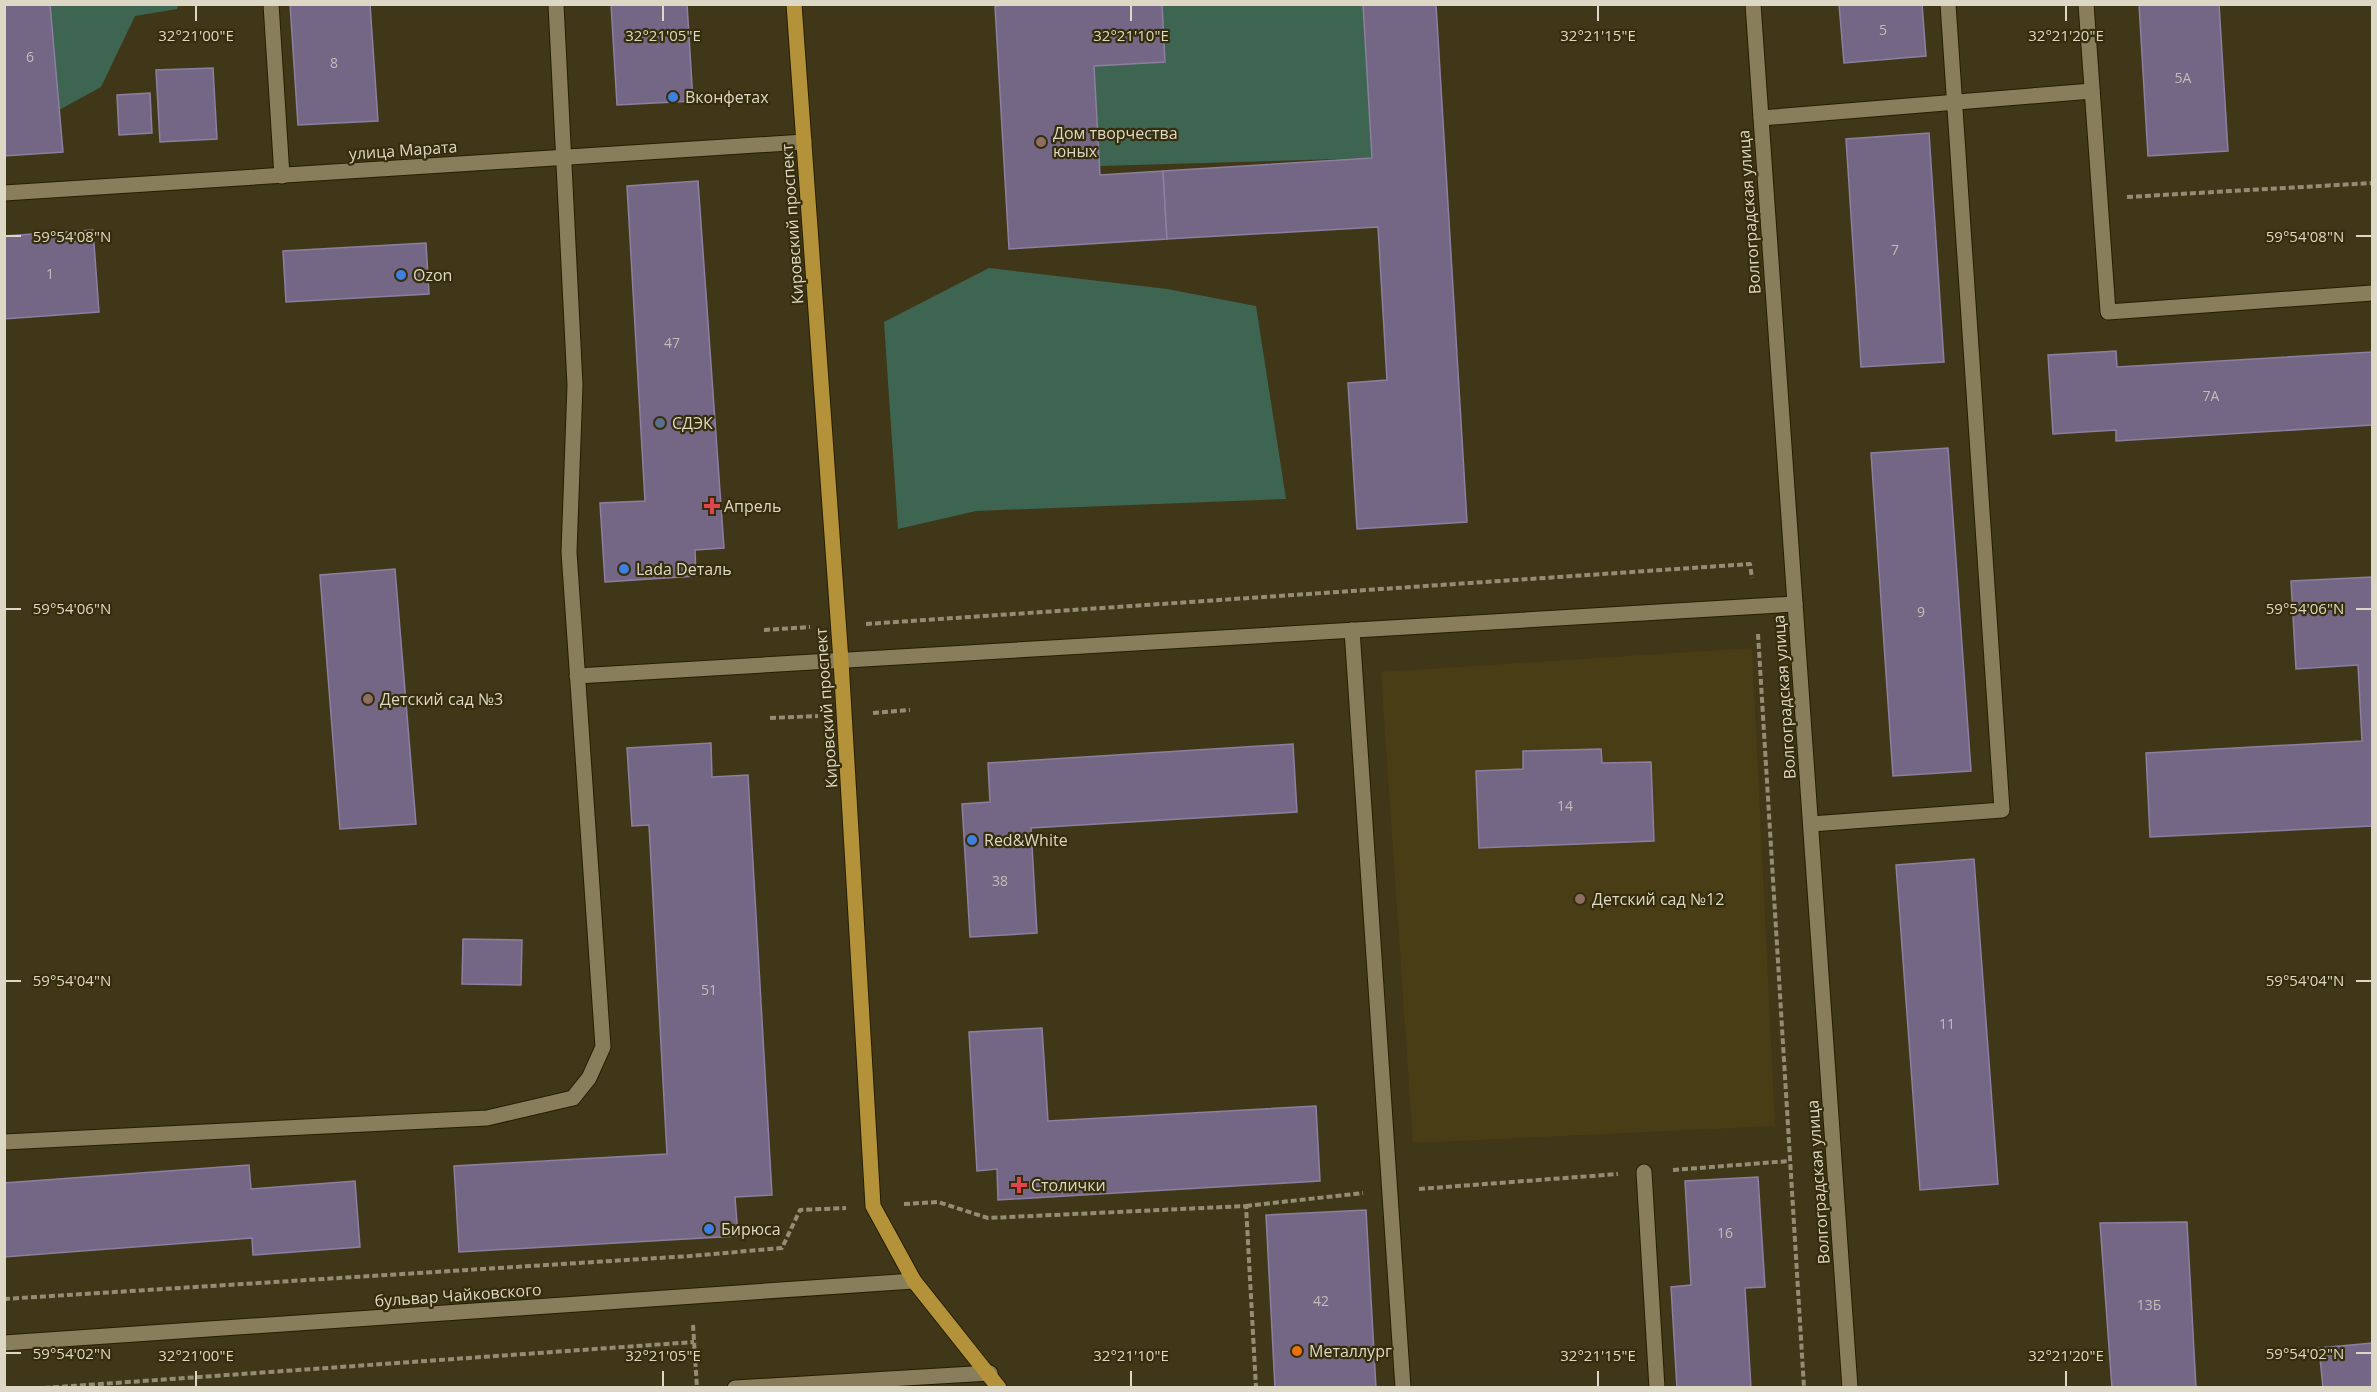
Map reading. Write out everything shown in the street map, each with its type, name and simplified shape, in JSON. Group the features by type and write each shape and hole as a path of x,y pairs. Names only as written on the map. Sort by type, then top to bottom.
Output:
{"main road":[{"name":"Кировский проспект","path":"794,4 841,661 873,1206 914,1281 990,1373 999,1388"}],"street":[{"path":"271,4 282,176"},
{"path":"4,1142 487,1119 573,1098 589,1078 603,1047 568,552 574,385 556,4"},
{"name":"Волгоградская улица","path":"1753,4 1850,1388"},
{"path":"1811,824 2002,810 1948,4"},
{"path":"2086,4 2108,312 2373,293"},
{"path":"1761,118 2092,91"},
{"name":"улица Марата","path":"4,193 804,142"},
{"path":"577,676 1795,604"},
{"path":"1352,630 1403,1388"},
{"path":"1644,1172 1657,1388"},
{"name":"бульвар Чайковского","path":"4,1343 914,1281"},
{"path":"735,1388 990,1373"}],"path":[{"path":"2100,199 2373,183"},
{"path":"764,630 1750,564 1756,606 1803,1388"},
{"path":"4,1299 782,1248 800,1210 938,1202 988,1218 1246,1206 1331,1195 1789,1161"},
{"path":"1246,1206 1256,1388"},
{"path":"44,1388 694,1342"}],"shaded area":[{"name":"Детский cад №12","path":"1752,648 1775,1126 1413,1143 1381,672"}],"green space":[{"path":"50,5 178,5 177,9 135,16 101,87 59,110"},
{"path":"1162,5 1363,5 1372,158 1100,166 1094,66 1165,62"},
{"path":"989,268 1167,289 1256,306 1286,499 976,511 898,529 884,322"}],"building":[{"path":"4,4 50,4 63,152 4,156"},
{"path":"290,4 370,4 378,121 298,125"},
{"path":"611,4 687,4 693,101 617,105"},
{"path":"1162,4 1165,62 1094,66 1100,175 1163,171 1167,239 1009,249 995,6"},
{"path":"1363,4 1436,4 1467,522 1357,529 1348,383 1387,380 1378,227 1167,239 1163,171 1372,158"},
{"path":"1839,4 1922,4 1926,56 1844,63"},
{"path":"2139,4 2219,4 2228,151 2148,156"},
{"path":"213,68 217,139 160,142 156,70"},
{"path":"150,93 152,133 119,135 117,95"},
{"path":"1929,133 1944,362 1861,367 1846,139"},
{"path":"698,181 724,548 695,550 696,576 605,582 600,503 645,501 627,186"},
{"path":"93,230 99,312 4,319 4,236"},
{"path":"426,243 429,294 286,302 283,251"},
{"path":"2116,351 2117,367 2372,352 2372,425 2116,441 2116,430 2053,434 2048,355"},
{"path":"1948,448 1971,771 1893,776 1871,453"},
{"name":"Детский cад №3","path":"395,569 416,824 340,829 320,575"},
{"path":"2372,577 2372,826 2150,837 2146,753 2362,741 2358,665 2296,669 2291,581"},
{"path":"711,743 712,777 748,775 772,1195 735,1197 738,1236 459,1252 454,1166 667,1154 649,825 632,826 627,748"},
{"path":"1293,744 1297,812 1031,828 1037,933 970,937 962,804 990,802 988,763"},
{"path":"1601,749 1602,763 1651,762 1654,841 1479,848 1476,771 1523,769 1523,751"},
{"path":"1974,859 1998,1184 1920,1190 1896,865"},
{"path":"463,939 522,940 521,985 462,984"},
{"path":"1042,1028 1048,1121 1316,1106 1320,1181 998,1200 997,1169 977,1171 969,1032"},
{"path":"249,1165 251,1189 355,1181 360,1247 253,1255 252,1238 4,1257 4,1183"},
{"path":"1758,1177 1765,1287 1745,1288 1751,1388 1677,1388 1671,1287 1691,1285 1685,1181"},
{"path":"1366,1210 1376,1388 1275,1388 1266,1215"},
{"path":"2187,1222 2196,1388 2112,1388 2100,1223"},
{"path":"2372,1343 2372,1388 2323,1388 2319,1348"}],"place":[{"name":"Вконфетах","path":"673,97"},
{"name":"Дом творчества юных","path":"1041,142"},
{"name":"Ozon","path":"401,275"},
{"name":"СДЭК","path":"660,423"},
{"name":"Апрель","path":"712,506"},
{"name":"Lada Dеталь","path":"624,569"},
{"name":"Детский cад №3","path":"368,699"},
{"name":"Red&White","path":"972,840"},
{"name":"Детский cад №12","path":"1580,899"},
{"name":"Столички","path":"1019,1185"},
{"name":"Бирюса","path":"709,1229"},
{"name":"Металлург","path":"1297,1351"}]}
